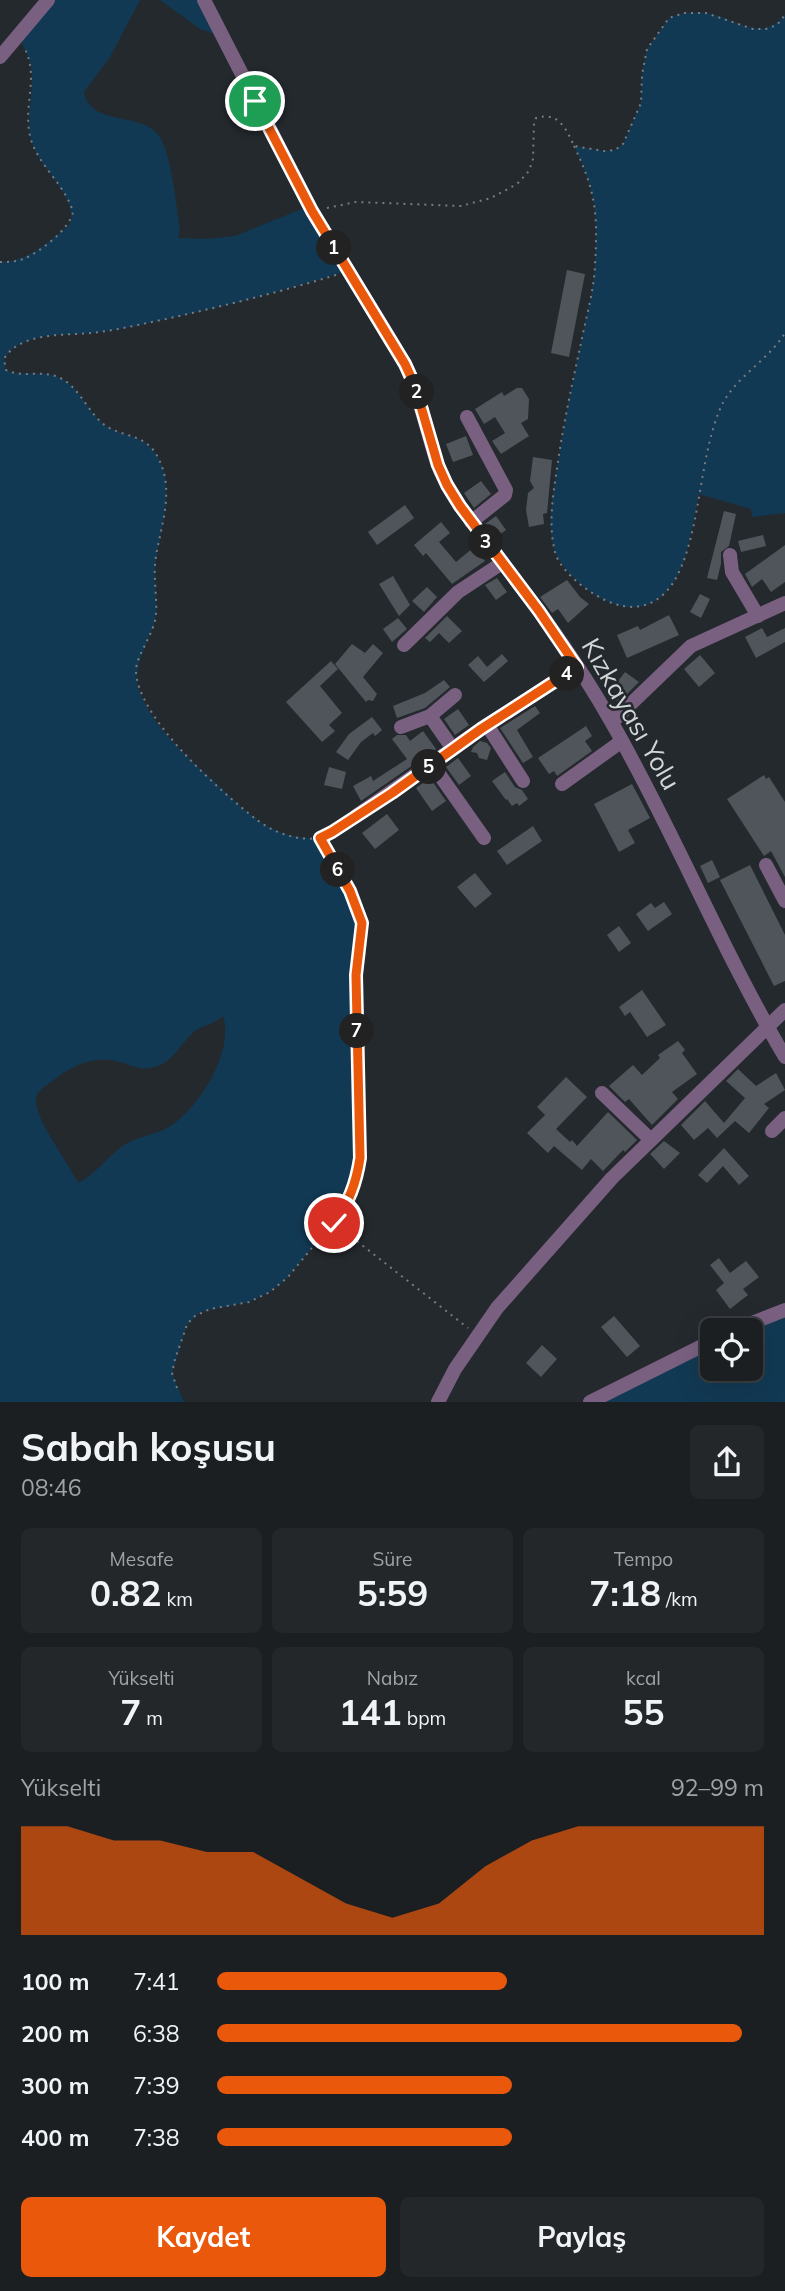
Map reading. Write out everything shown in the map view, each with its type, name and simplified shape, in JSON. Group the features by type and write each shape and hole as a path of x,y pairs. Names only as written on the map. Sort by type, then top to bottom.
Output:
{"street":[{"path":"0,57 48,0"},
{"name":"Kızkayası Yolu","path":"204,0 312,211 405,364 423,409 438,465 447,485 471,522 539,611 612,722 785,1057"},
{"path":"467,417 506,490 505,495 471,522"},
{"path":"730,555 732,572 758,616"},
{"path":"404,645 458,592 502,562"},
{"path":"612,722 691,646 785,603"},
{"path":"356,816 487,725 577,667"},
{"path":"401,727 430,716 455,695"},
{"path":"430,716 453,749"},
{"path":"487,725 523,781"},
{"path":"562,784 622,741"},
{"path":"432,764 484,838"},
{"path":"766,865 785,901"},
{"path":"438,1402 443,1389 497,1308 612,1178 785,1010"},
{"path":"602,1093 651,1140"},
{"path":"772,1131 785,1118"},
{"path":"763,1319 785,1310"},
{"path":"590,1402 700,1347"}],"path":[{"path":"574,146 604,151 615,150 623,144 642,103 642,75 647,49 669,18 684,13 706,13 753,29 766,29 777,24 785,15"},
{"path":"0,262 21,260 33,254 69,225 73,212 35,151 29,135 32,76 29,59 18,35"},
{"path":"312,211 356,202 461,206 491,198 517,184 529,171 533,159 536,118 555,118 563,123 589,177 594,198 597,245 594,278 560,449 551,531 556,556 569,573 589,592 612,604 641,607 655,602 673,582 688,546 706,454 721,407 745,374 762,360 785,333"},
{"path":"347,271 226,306 112,331 40,338 9,350 4,359 6,370 12,373 45,374 63,379 106,426 147,443 156,454 165,475 167,491 154,575 156,616 136,667 139,689 153,717 169,736 251,815 274,832 320,838 356,816"},
{"path":"177,1388 172,1373 175,1359 187,1325 193,1317 210,1309 249,1302 270,1292 288,1278 334,1223 347,1205 356,1184 360,1158 356,975 362,923 350,891 320,838"},
{"path":"334,1223 477,1335"}],"shaded area":[{"path":"48,0 140,0 110,57 84,92 88,103 96,110 142,124 160,137 168,156 173,182 180,229 178,238 235,236 309,206 347,271 238,302 136,326 36,338 10,351 4,359 6,370 52,375 65,381 106,426 139,439 156,454 163,468 166,497 155,572 156,614 137,672 139,690 145,704 174,743 254,817 289,835 320,838 350,891 362,923 356,975 360,1158 356,1184 347,1205 288,1277 270,1292 249,1302 200,1312 187,1325 172,1373 184,1402 0,1402 0,262 20,258 37,250 69,225 71,216 66,197 31,141 29,122 32,70 18,35","holes":["223,1016 224,1046 211,1078 202,1094 180,1119 169,1127 124,1145 78,1183 42,1120 36,1102 40,1090 67,1071 92,1061 110,1060 143,1068 160,1065 194,1032"]},
{"path":"160,0 204,0 218,35 200,29"},
{"path":"684,13 707,13 757,28 766,28 785,15 785,513 752,517 751,509 699,494 688,547 672,584 651,604 621,606 606,601 578,582 557,555 551,532 551,509 559,453 595,265 594,204 587,177 574,146 604,151 615,150 623,144 641,103 647,49 669,18"},
{"path":"785,1310 785,1402 590,1402 700,1347 700,1381 763,1381 763,1323"}],"building":[{"path":"567,270 585,274 569,357 551,353"},
{"path":"522,388 529,399 528,419 521,423 529,436 501,454 492,441 505,433 495,417 484,424 475,409 502,392 504,396"},
{"path":"466,436 473,455 453,462 446,444"},
{"path":"533,457 552,460 547,513 543,514 544,524 529,527 526,510 528,493 534,488 530,481"},
{"path":"481,481 491,494 474,508 464,493"},
{"path":"405,505 414,518 377,545 368,532"},
{"path":"724,511 736,514 729,546 721,552 717,580 707,578"},
{"path":"496,516 506,530 496,537 485,524"},
{"path":"441,522 450,533 439,542 456,562 473,548 485,561 452,584 426,553 423,556 414,545"},
{"path":"763,535 766,546 741,552 738,541"},
{"path":"785,545 785,582 771,592 762,579 752,587 745,574"},
{"path":"393,576 410,605 399,616 379,584"},
{"path":"497,578 507,592 496,600 485,585"},
{"path":"567,580 589,604 568,623 558,609 552,613 540,597"},
{"path":"427,587 437,597 424,612 412,601"},
{"path":"700,594 710,599 701,618 690,612"},
{"path":"669,615 679,635 627,658 617,635 638,626 640,630"},
{"path":"447,616 462,631 449,643 439,633 430,642 425,638"},
{"path":"398,618 407,629 392,642 383,629"},
{"path":"762,628 767,637 785,628 785,642 756,658 745,637"},
{"path":"352,644 365,653 373,644 383,653 363,677 377,694 373,701 366,702 335,664"},
{"path":"502,654 508,661 484,682 468,665 478,656 487,667"},
{"path":"700,655 715,673 699,687 684,669"},
{"path":"331,661 338,669 320,686 342,713 329,725 335,731 322,742 286,702"},
{"path":"625,672 639,682 619,702 614,699 621,690 615,685"},
{"path":"444,680 450,687 425,708 397,718 393,706 425,693"},
{"path":"535,706 540,713 517,730 533,757 523,763 500,728"},
{"path":"458,709 469,725 455,735 444,719"},
{"path":"372,717 382,730 361,742 348,760 336,752 349,734"},
{"path":"586,726 592,736 585,741 592,751 557,776 554,771 549,774 538,758"},
{"path":"423,731 436,749 361,801 353,786 371,776 373,781 407,759 392,739 397,735 406,735 410,741"},
{"path":"480,741 491,748 487,760 471,752"},
{"path":"458,758 471,776 459,785 446,767"},
{"path":"329,767 346,772 342,789 324,785"},
{"path":"505,772 515,787 522,790 528,799 519,806 517,803 512,806 492,781"},
{"path":"764,775 766,779 769,777 785,802 785,877 771,851 764,856 727,799"},
{"path":"430,778 446,801 432,811 416,788"},
{"path":"632,784 650,818 628,830 635,843 619,852 594,804"},
{"path":"387,814 399,830 375,849 362,833"},
{"path":"533,826 542,841 507,865 497,851"},
{"path":"712,860 720,877 708,883 700,866"},
{"path":"750,865 785,935 785,981 774,986 720,880"},
{"path":"475,873 492,894 475,908 457,887"},
{"path":"664,902 672,914 648,931 636,914 651,903 655,908"},
{"path":"619,926 631,943 619,952 607,935"},
{"path":"642,990 666,1025 647,1037 630,1012 625,1016 619,1007"},
{"path":"678,1041 685,1050 682,1053 697,1074 672,1092 678,1099 652,1125 629,1099 625,1102 609,1086 633,1065 642,1075 660,1058 658,1055"},
{"path":"738,1069 756,1086 776,1073 785,1090 764,1104 769,1108 749,1133 735,1121 717,1138 708,1128 694,1140 681,1125 705,1101 724,1123 745,1098 726,1081"},
{"path":"566,1077 587,1097 556,1129 570,1142 572,1140 577,1146 608,1112 637,1140 603,1171 591,1159 582,1170 554,1146 548,1153 527,1133 545,1115 537,1107"},
{"path":"664,1141 680,1153 664,1169 650,1154"},
{"path":"724,1148 749,1176 739,1185 723,1166 707,1183 698,1175"},
{"path":"719,1258 730,1273 746,1261 759,1277 743,1289 748,1295 730,1309 716,1290 724,1283 710,1265"},
{"path":"614,1316 640,1346 627,1357 601,1327"},
{"path":"542,1345 557,1359 541,1377 526,1363"}],"route":[{"path":"255,101 312,211 405,364 423,409 438,465 447,485 577,667 481,729 392,793 320,838 350,891 362,923 356,975 360,1158 356,1184 347,1205 334,1223"}]}
